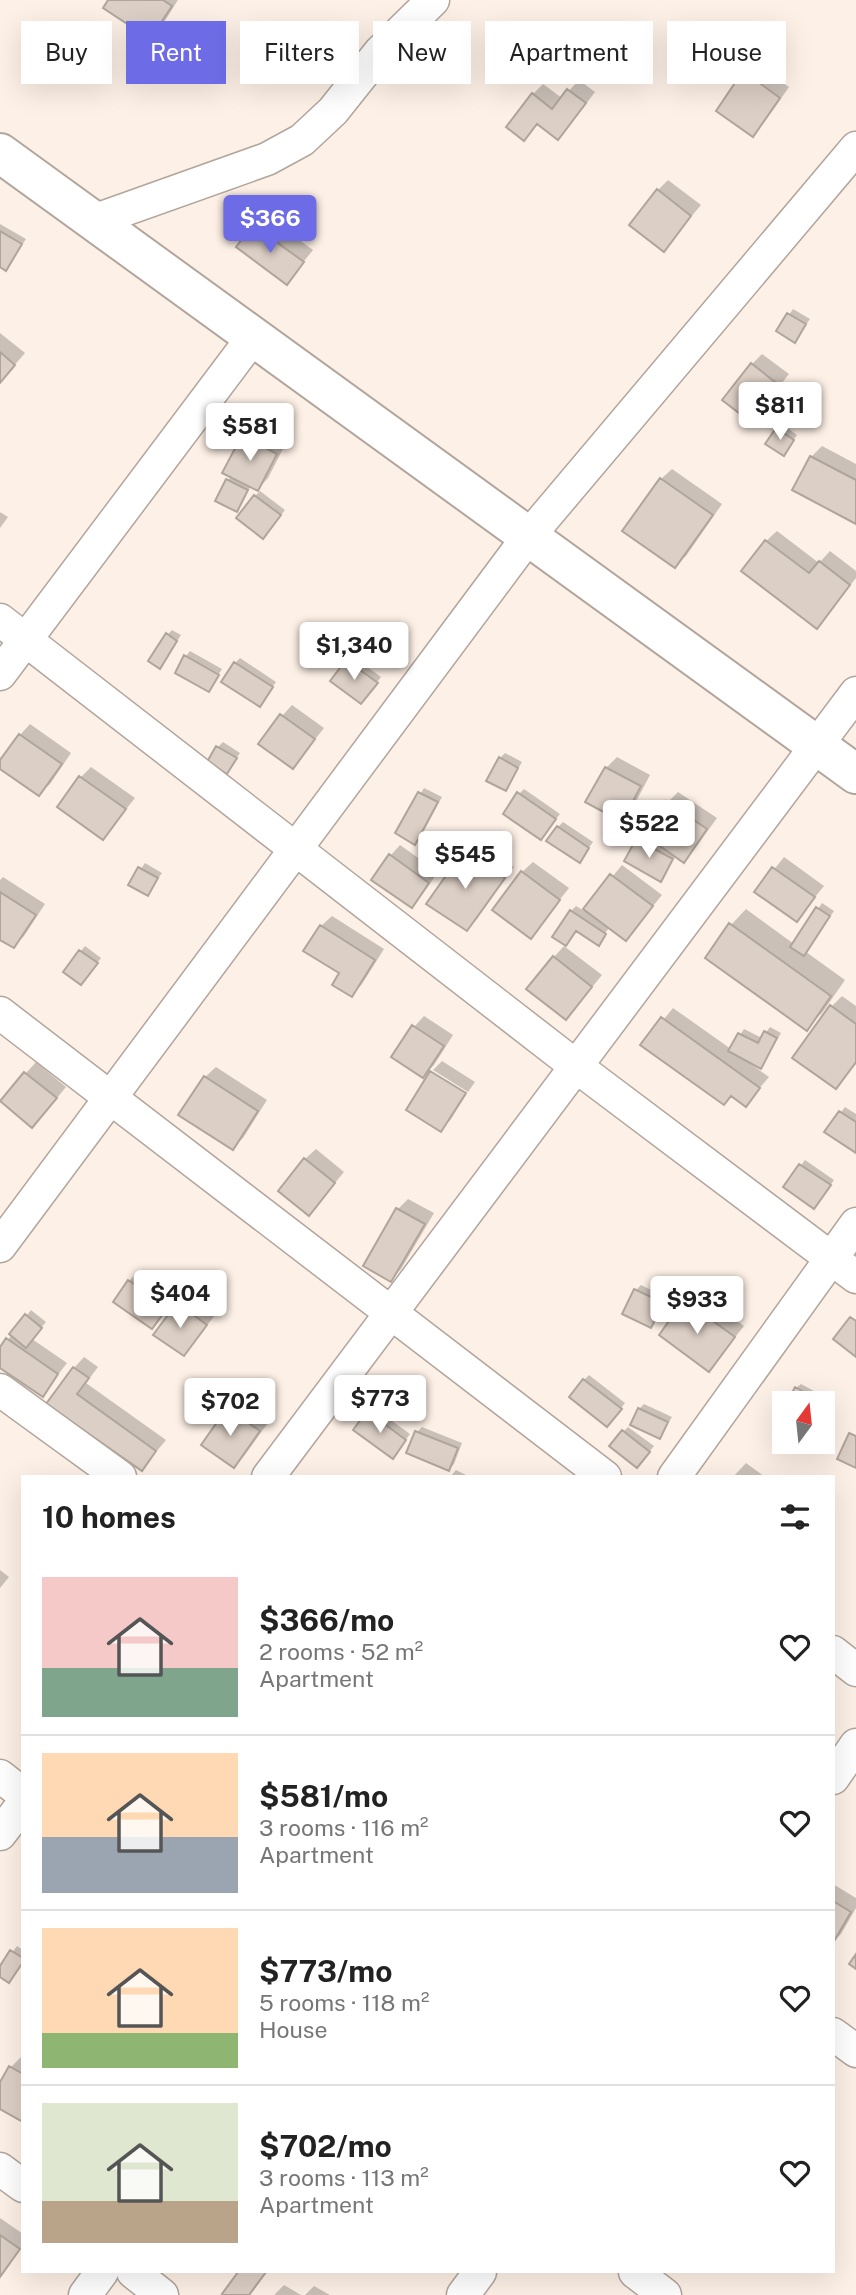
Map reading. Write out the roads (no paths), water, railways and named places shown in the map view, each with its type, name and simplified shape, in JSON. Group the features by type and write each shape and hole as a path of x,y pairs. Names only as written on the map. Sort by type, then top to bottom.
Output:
{"main road":[{"path":"0,154 856,774"}],"street":[{"path":"93,221 267,159 302,140 333,111 380,52 433,0"},
{"path":"0,1247 528,537 856,148"},
{"path":"0,674 253,337"},
{"path":"0,620 576,1067 856,1277"},
{"path":"270,1475 856,694"},
{"path":"0,1013 602,1475"},
{"path":"675,1475 856,1224"},
{"path":"0,1390 117,1475"},
{"path":"835,1654 856,1670"},
{"path":"835,1775 856,1745"},
{"path":"0,1776 21,1792"},
{"path":"0,1834 21,1807"},
{"path":"835,2035 856,2051"},
{"path":"0,2168 21,2184"},
{"path":"85,2295 101,2273"},
{"path":"134,2273 162,2295"},
{"path":"463,2295 479,2273"},
{"path":"636,2273 666,2295"}]}
